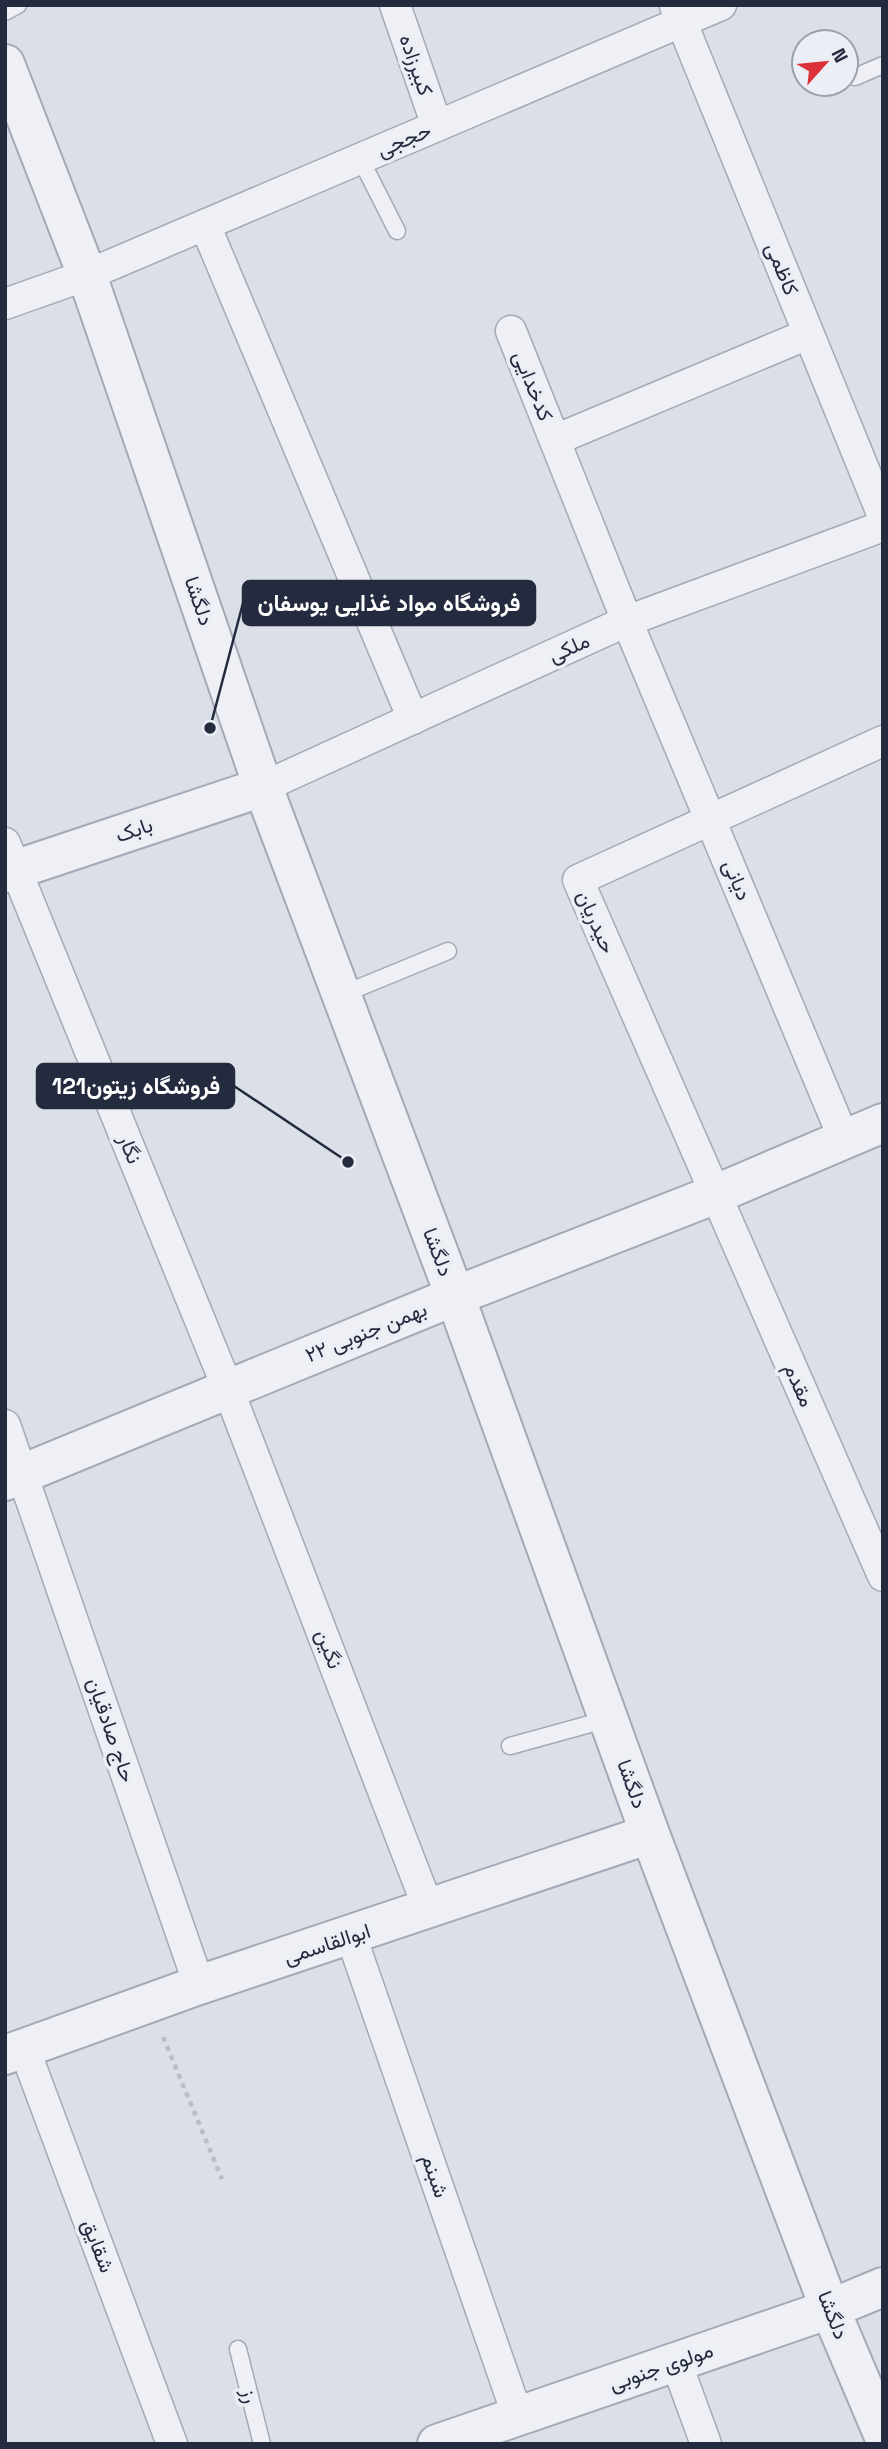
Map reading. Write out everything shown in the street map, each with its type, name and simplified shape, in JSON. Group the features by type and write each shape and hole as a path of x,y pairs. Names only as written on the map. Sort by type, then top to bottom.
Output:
{"street":[{"name":"کبیرزاده","path":"395,5 438,125"},
{"name":"حججی","path":"5,304 87,275 438,125 678,14 721,5"},
{"name":"کاظمی","path":"678,14 883,516"},
{"name":"دلگشا","path":"5,64 87,275 263,787 455,1296 650,1834 830,2309 883,2434"},
{"path":"205,225 413,719"},
{"name":"کدخدایی","path":"511,331 627,621"},
{"path":"555,440 808,334"},
{"name":"ملکی","path":"263,787 627,621 883,526"},
{"name":"دیانی","path":"627,621 844,1139"},
{"name":"حیدریان","path":"716,1194 578,880 883,741"},
{"name":"بابک","path":"9,862 263,787"},
{"name":"نگار","path":"9,862 228,1389"},
{"name":"۲۲ بهمن جنوبی","path":"14,1477 455,1296 716,1194 883,1123"},
{"name":"مقدم","path":"716,1194 883,1576"},
{"name":"نگین","path":"228,1389 429,1910"},
{"name":"حاج صادقیان","path":"5,1425 14,1477 199,1985"},
{"name":"ابوالقاسمی","path":"11,2050 650,1834"},
{"name":"شبنم","path":"351,1936 518,2417"},
{"name":"شقایق","path":"11,2050 173,2444"},
{"name":"مولوی جنوبی","path":"442,2443 830,2309 883,2287"},
{"path":"676,2362 706,2444"}],"lane":[{"path":"5,12 18,5"},
{"path":"860,75 883,65"},
{"path":"360,158 397,231"},
{"path":"341,995 448,951"},
{"path":"510,1746 608,1719"},
{"name":"رز","path":"238,2349 262,2444"}],"path":[{"path":"149,2004 222,2179"}],"place":[{"name":"فروشگاه مواد غذایی یوسفان","path":"210,728"},
{"name":"فروشگاه زیتون121","path":"348,1162"}]}
